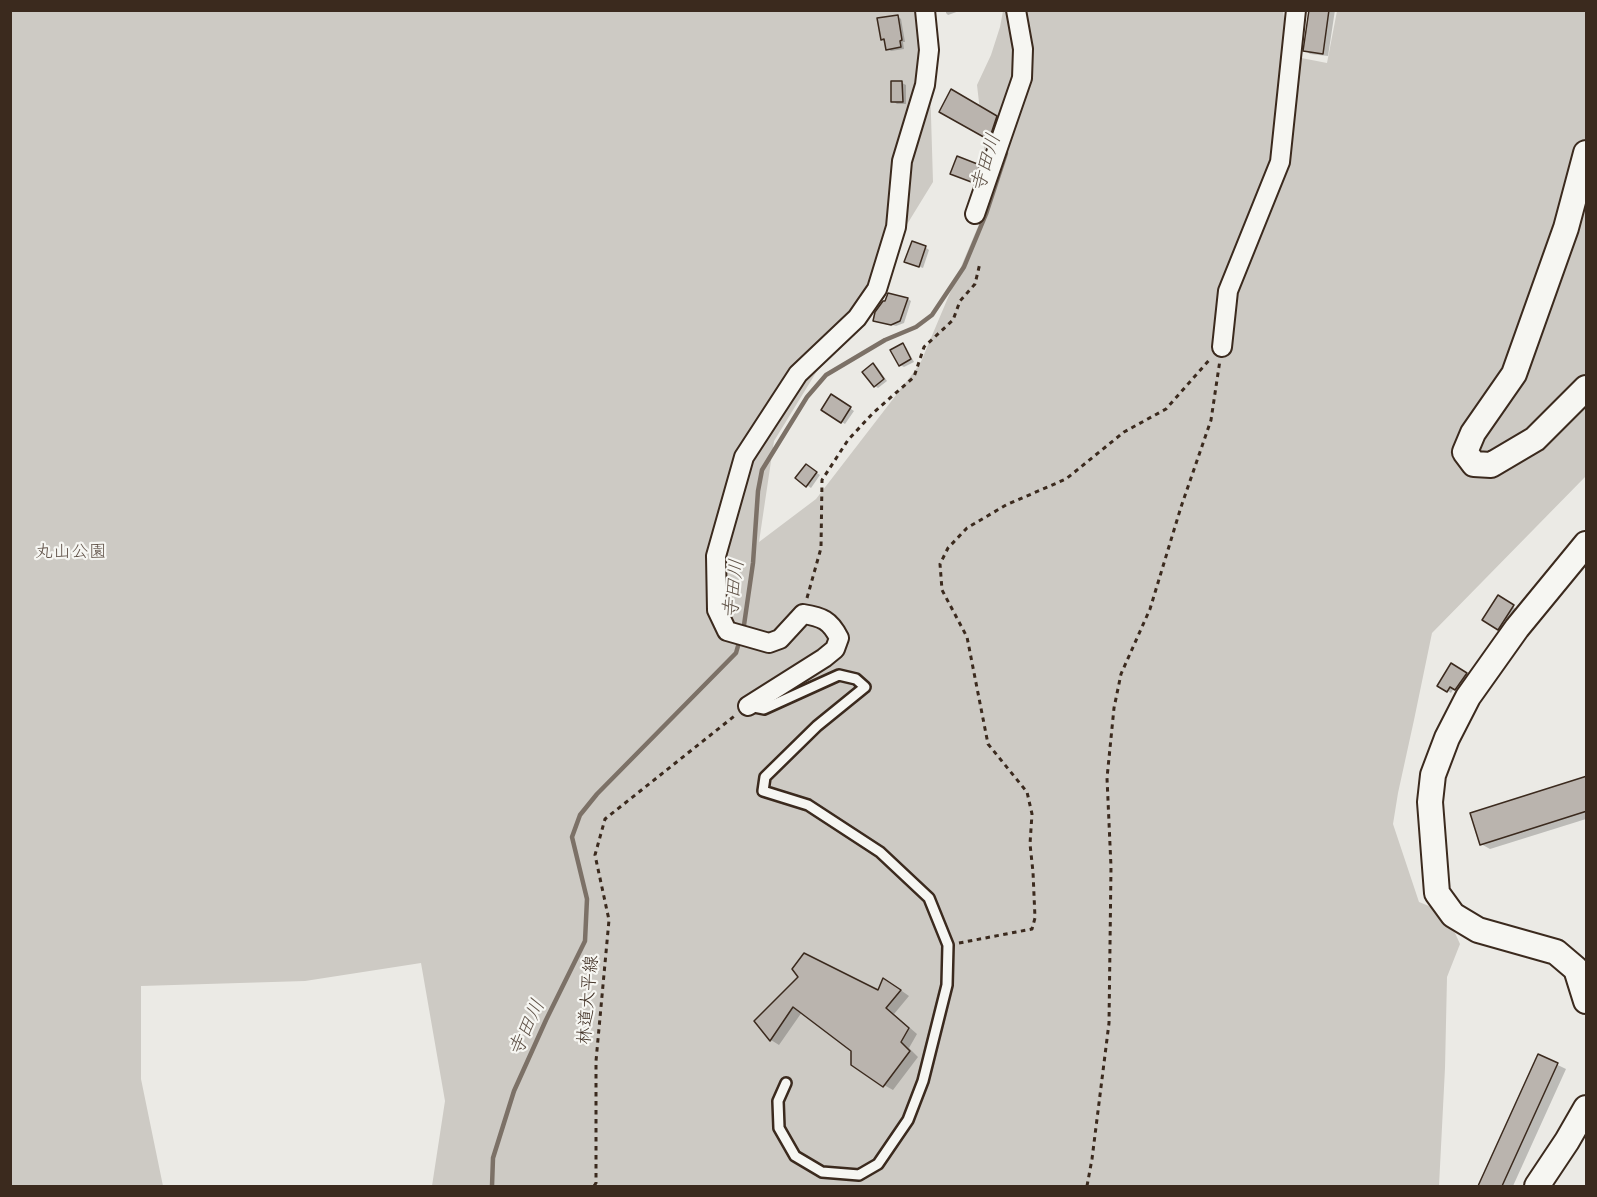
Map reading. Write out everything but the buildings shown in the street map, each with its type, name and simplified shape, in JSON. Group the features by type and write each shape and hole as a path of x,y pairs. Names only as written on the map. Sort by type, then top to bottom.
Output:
{"street":[{"path":"748,706 824,658 835,649 839,638 834,627 824,619 803,614 780,639 769,643 726,631 717,610 716,556 744,457 798,374 857,318 877,289 896,226 902,161 925,85 929,50 925,10"},
{"path":"975,214 1022,78 1023,49 1016,10"},
{"path":"1222,347 1228,291 1280,162 1296,10"},
{"path":"1587,153 1566,228 1514,374 1473,433 1465,452 1474,464 1491,465 1535,439 1587,388"},
{"path":"1587,544 1517,628 1468,697 1447,738 1433,775 1430,802 1437,893 1453,915 1478,930 1556,952 1576,969 1587,1001"},
{"path":"1537,1186 1587,1108"}],"lane":[{"path":"748,706 764,710 839,675 856,680 865,687 817,726 765,777 763,791 808,805 880,852 929,898 948,945 947,985 923,1081 908,1120 878,1164 859,1175 822,1172 795,1156 779,1128 778,1101 786,1083"}],"path":[{"path":"803,614 821,548 822,480 854,433 873,412 914,377 924,347 953,320 960,301 975,284 980,263"},
{"path":"948,945 1032,929 1035,918 1029,844 1032,814 1027,792 988,744 967,637 942,590 940,564 948,548 967,528 1006,505 1065,478 1124,432 1166,409 1222,347"},
{"path":"1087,1186 1108,1023 1111,867 1107,778 1114,708 1121,674 1150,609 1181,507 1211,420 1222,347"},
{"name":"林道大平線","path":"594,1186 596,1183 596,1061 609,920 595,855 605,819 748,706"}],"green space":[{"name":"丸山公園","path":"11,11 925,11 929,50 933,182 774,441 759,542 816,499 920,364 990,198 977,85 991,55 1003,11 1283,11 1291,56 1327,63 1337,11 1586,11 1586,476 1432,633 1393,824 1419,902 1446,913 1460,944 1447,977 1439,1186 432,1186 445,1101 421,963 305,981 141,986 141,1079 163,1186 11,1186"}],"waterway":[{"name":"寺田川","path":"743,632 753,563 758,491 762,470 807,397 826,375 885,340 916,327 932,315 964,267 986,214 1006,153"},
{"name":"寺田川","path":"492,1186 493,1158 514,1091 585,941 587,899 572,837 580,815 597,794 736,653 740,639"}]}
